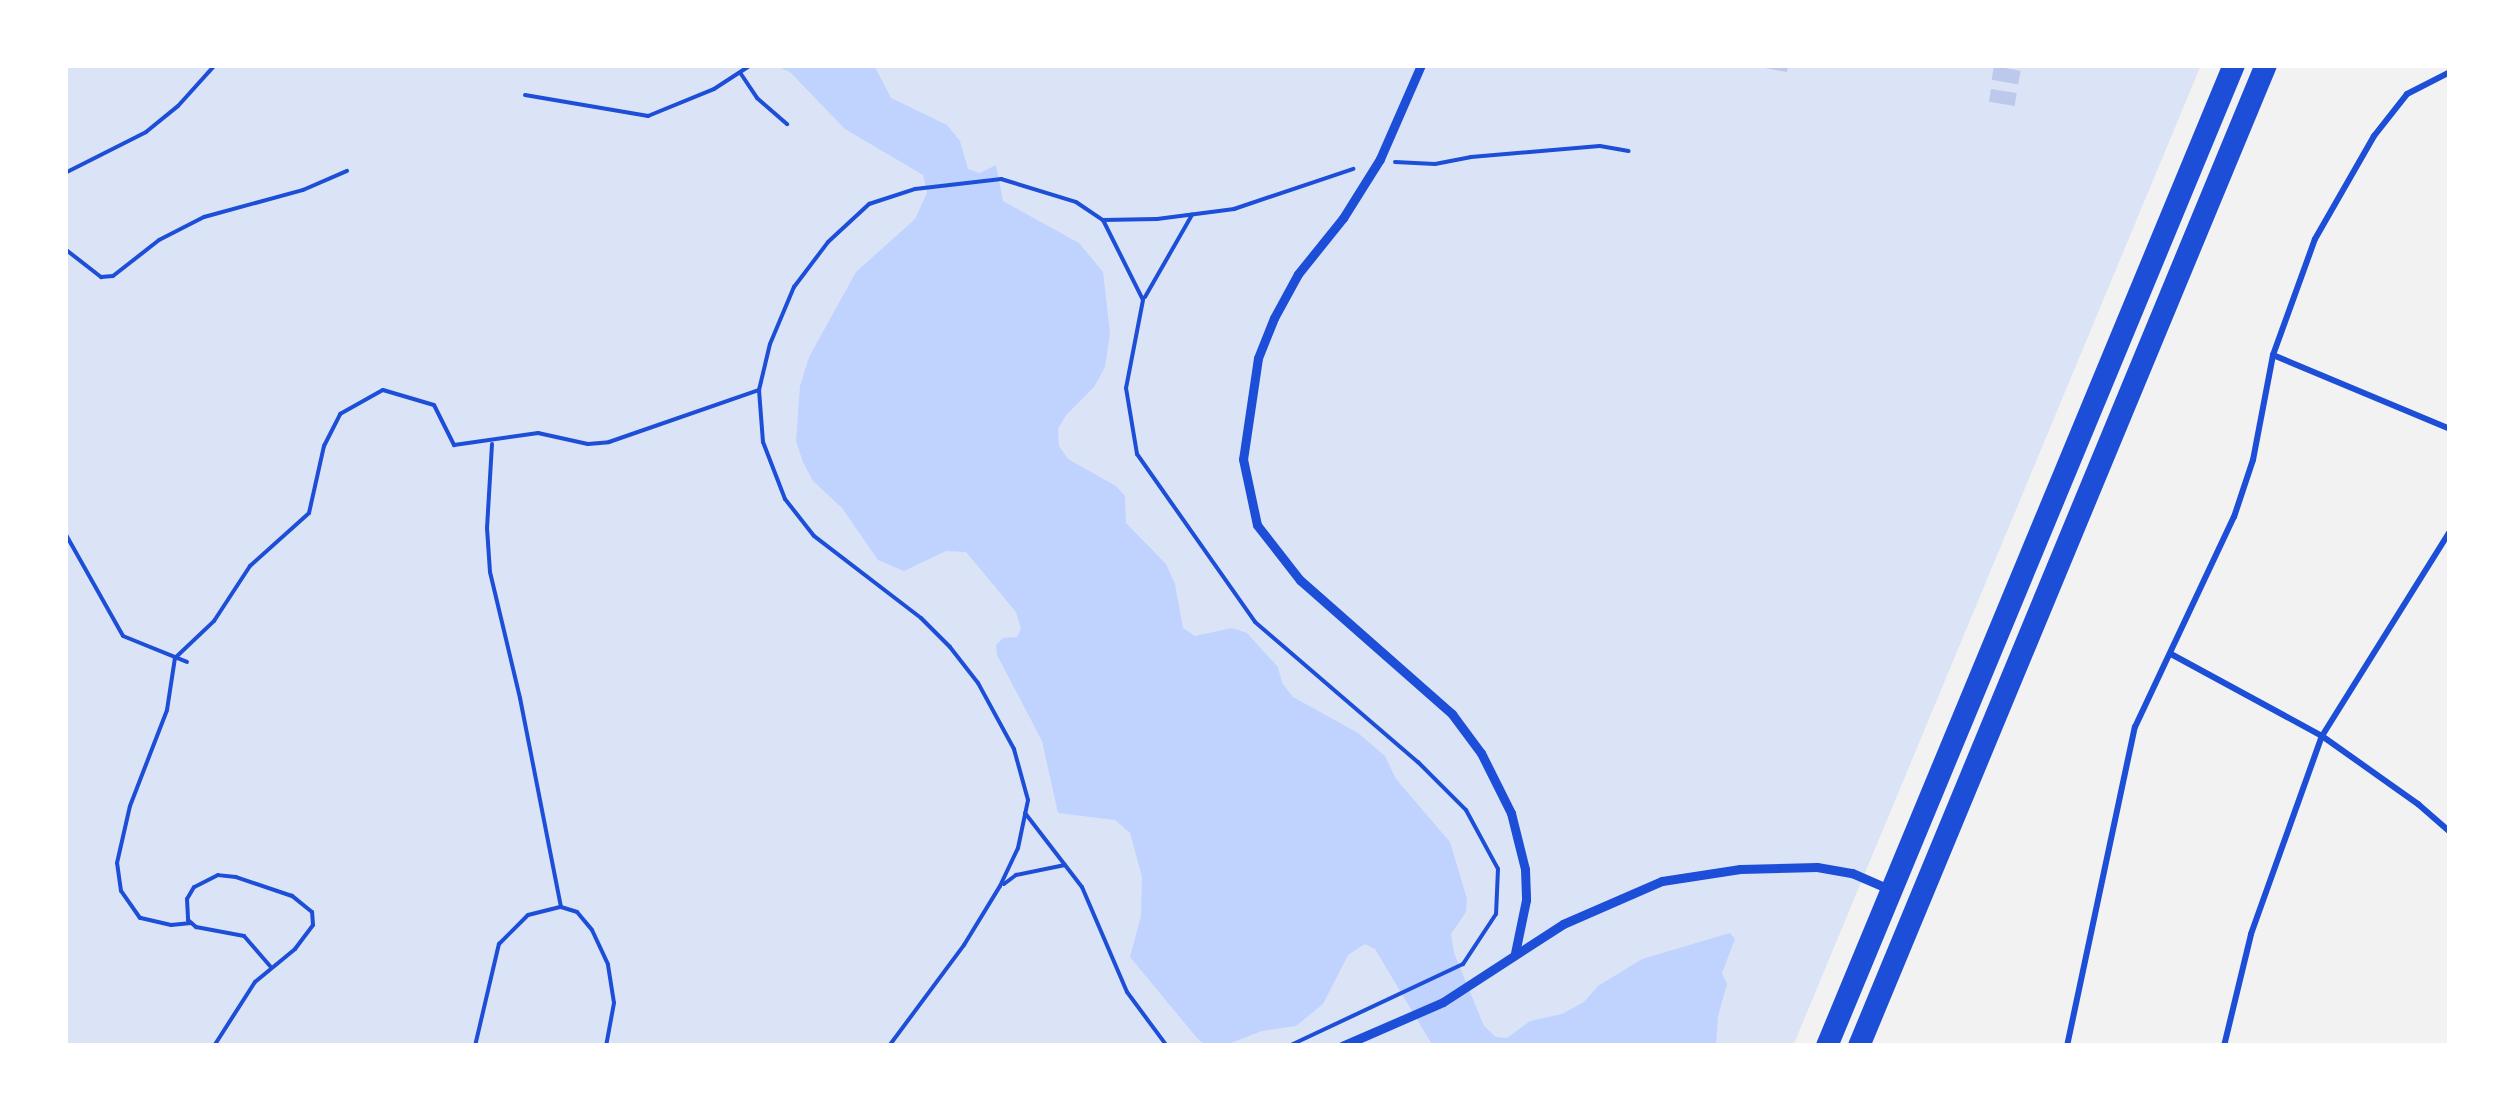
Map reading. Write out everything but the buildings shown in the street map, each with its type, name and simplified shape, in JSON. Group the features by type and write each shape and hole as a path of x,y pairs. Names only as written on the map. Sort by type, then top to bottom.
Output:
{"highway":[{"path":"1828,1046 2234,65"},
{"path":"1859,1046 2266,65"}],"street":[{"path":"1422,65 1380,159 1342,218 1298,274 1258,358 1246,414 1243,458 1257,526 1300,580 1452,714 1481,752 1511,813 1525,869 1526,900 1515,953"},
{"path":"1342,1046 1408,1019 1479,982 1515,953 1564,924 1662,881 1740,869 1817,867 1852,873 1892,890"}],"lane":[{"path":"2068,1046 2135,727 2234,517 2253,460 2273,355 2314,239 2374,136 2407,94 2450,72"},
{"path":"2273,355 2450,429"},
{"path":"2224,1046 2251,934 2322,736 2450,530"},
{"path":"2171,654 2322,736 2418,804 2450,832"}],"path":[{"path":"65,173 146,132 188,96 215,65"},
{"path":"525,95 648,116 673,109 749,66"},
{"path":"740,74 757,98 787,124"},
{"path":"1103,220 1234,209 1298,191 1380,159 1435,164 1471,157 1600,146 1628,151"},
{"path":"65,249 100,276 113,276 159,240 204,217 303,190 347,172"},
{"path":"889,1046 964,945 1000,886 1018,848 1028,800 1014,749 978,683 921,618 814,536 786,499 762,442 758,390 770,344 794,287 828,242 870,204 915,189 1002,179 1076,202 1103,220 1144,300"},
{"path":"1192,215 1144,300 1126,388 1137,454 1255,622 1418,762 1466,810 1498,869 1496,914 1459,968 1289,1046"},
{"path":"270,966 244,936 191,922 171,926 140,918 116,877 130,806 167,710 175,658 214,621 250,566 309,513 324,446 340,414 383,390 434,405 447,439 454,445 538,433 588,444 609,442 758,390"},
{"path":"492,442 487,528 490,572 520,698 561,907"},
{"path":"65,532 122,636 187,662"},
{"path":"1025,814 1096,911 1127,992 1167,1046"},
{"path":"1000,886 1016,875 1064,865"},
{"path":"191,922 187,899 194,887 218,875 266,885 304,901 312,912 314,924 295,949 270,966 214,1046"},
{"path":"475,1046 500,944 528,915 561,907 576,912 592,930 608,964 614,1003 606,1046"}],"shaded area":[{"path":"65,65 2201,65 1793,1046 65,1046"}],"water":[{"path":"774,65 874,65 891,98 947,125 960,141 968,169 980,173 996,165 1003,201 1079,243 1103,272 1110,333 1105,367 1094,387 1066,415 1058,429 1059,446 1068,459 1116,486 1125,496 1126,523 1166,564 1175,584 1183,628 1195,636 1232,628 1247,633 1278,667 1282,683 1293,697 1358,733 1385,756 1396,779 1450,842 1467,899 1466,912 1451,934 1454,953 1484,1026 1496,1037 1507,1038 1530,1021 1562,1014 1584,1002 1598,986 1642,959 1730,933 1735,939 1722,973 1727,984 1718,1016 1716,1046 1433,1046 1375,949 1365,944 1348,955 1323,1004 1296,1026 1262,1031 1223,1046 1206,1046 1197,1038 1130,957 1141,916 1142,877 1130,833 1115,820 1058,813 1042,741 997,655 996,645 1003,638 1017,637 1021,629 1016,612 966,552 946,551 904,571 878,560 842,508 813,481 803,462 796,441 800,386 809,357 856,272 915,219 927,193 923,175 845,129 790,72"}]}
